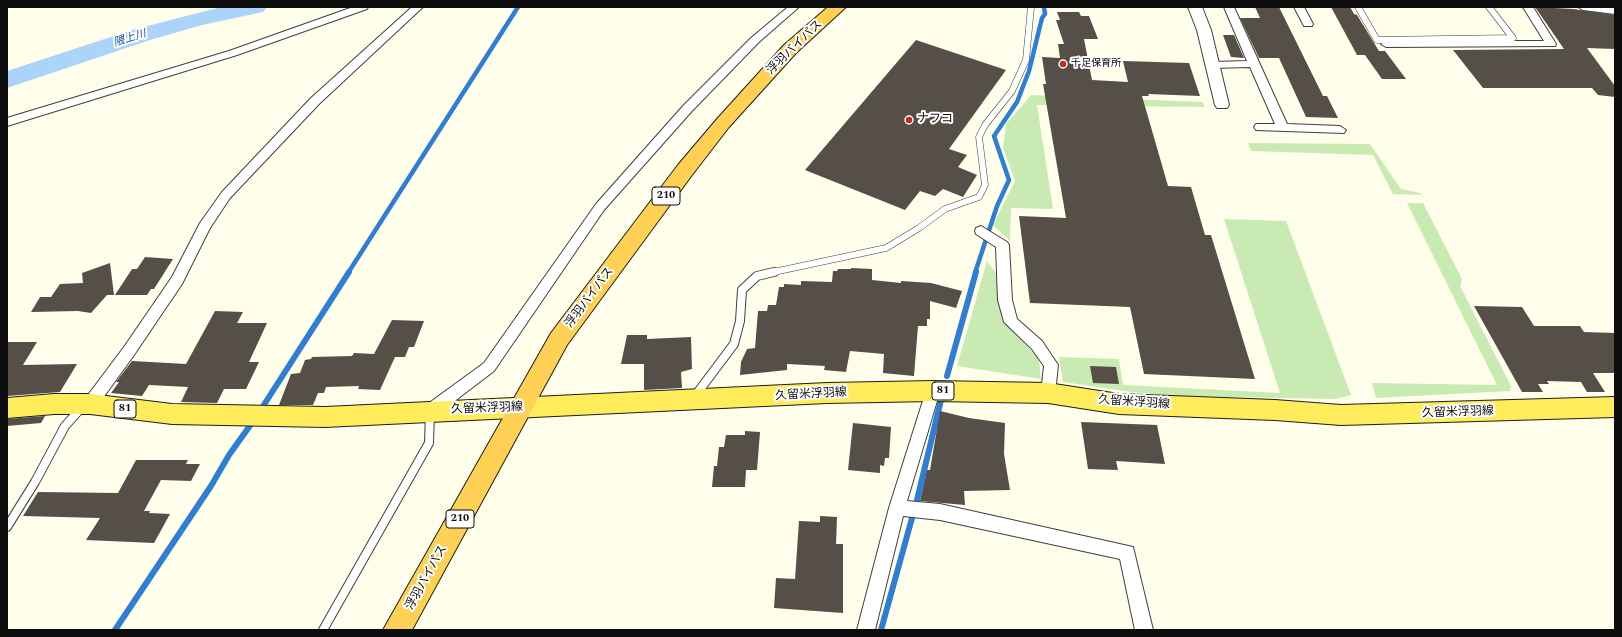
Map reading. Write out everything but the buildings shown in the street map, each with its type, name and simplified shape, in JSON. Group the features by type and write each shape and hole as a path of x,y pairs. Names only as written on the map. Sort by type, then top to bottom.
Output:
{"highway":[{"name":"浮羽バイパス","path":"397,630 522,408 559,339 685,170 723,123 790,49 838,7"}],"main road":[{"name":"久留米浮羽線","path":"7,408 54,404 87,405 172,414 325,417 827,393 933,391 1048,393 1119,404 1275,410 1341,415 1615,407"}],"street":[{"path":"7,122 233,53 363,7"},
{"path":"87,405 173,286 205,226 226,195 315,101 418,7"},
{"path":"430,411 489,367 600,206 687,109 755,40 794,7"},
{"path":"1195,7 1204,30 1222,105"},
{"path":"1229,7 1282,127"},
{"path":"1299,7 1308,24"},
{"path":"1386,44 1551,44 1528,7"},
{"path":"1583,7 1615,11"},
{"path":"1212,65 1254,64"},
{"path":"1260,127 1340,130"},
{"path":"981,232 1002,245 1005,300 1011,322 1038,345 1051,365 1048,393"},
{"path":"866,630 897,508 933,391"},
{"path":"897,508 940,512 1127,553 1144,630"}],"lane":[{"path":"692,400 734,344 740,321 742,290 757,276 886,248 919,228 945,209 979,197 985,185 980,136 986,125 1012,91 1026,60 1031,7"},
{"path":"1358,7 1377,40 1513,38 1489,7"},
{"path":"7,526 35,482 65,426 87,405"},
{"path":"323,630 429,444 430,411"}],"green space":[{"path":"1031,95 1203,102 1204,107 1037,105 1053,209 1011,208 1010,241 993,225 1015,181 1003,148 1006,124"},
{"path":"1248,143 1370,144 1401,189 1420,193 1422,195 1393,194 1373,155 1251,151"},
{"path":"1407,203 1423,203 1462,279 1460,286 1511,386 1510,391 1376,398 1372,383 1497,385"},
{"path":"1224,219 1286,221 1351,395 1336,399 1175,396 1131,392 1063,382 1059,357 1119,359 1123,385 1280,393"},
{"path":"987,261 996,273 1003,322 1039,358 1041,379 957,366"}],"waterway":[{"name":"隈上川","path":"7,80 141,35 198,19 255,7"},
{"path":"348,273 518,7"},
{"path":"975,273 997,206 1009,180 994,136 1017,102 1029,71 1042,18 1045,14 1044,7"},
{"path":"260,411 349,272"},
{"path":"947,376 976,272"},
{"path":"881,630 917,500 942,396"},
{"path":"115,630 211,486 229,455 254,420"}],"place":[{"name":"千足保育所","path":"1063,64"},
{"name":"ナフコ","path":"909,120"}]}
